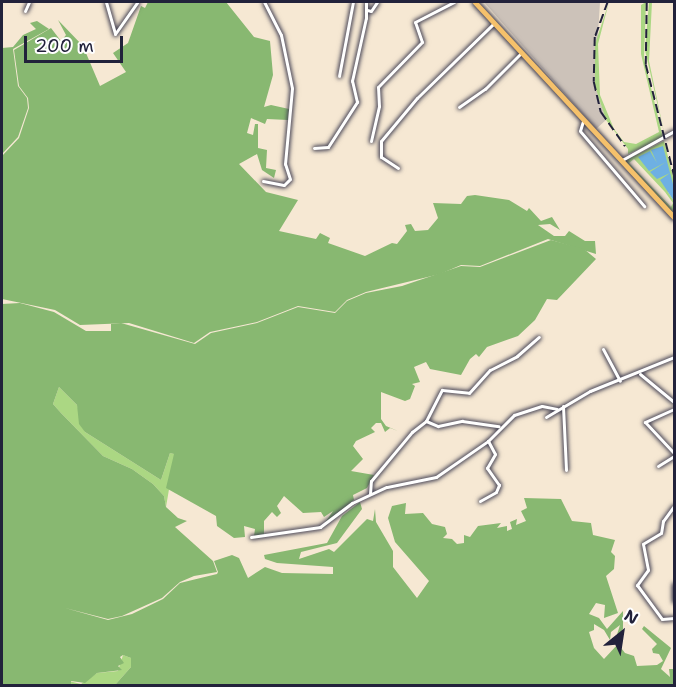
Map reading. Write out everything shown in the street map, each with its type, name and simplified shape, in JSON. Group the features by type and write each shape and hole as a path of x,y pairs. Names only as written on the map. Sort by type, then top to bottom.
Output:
{"main road":[{"path":"474,2 620,161 675,217"}],"street":[{"path":"25,11 29,2"},
{"path":"106,2 114,32 121,32 137,2"},
{"path":"263,181 284,185 290,179 285,164 292,88 281,35 264,2"},
{"path":"339,76 353,2"},
{"path":"314,148 328,147 357,102 352,81 367,10 366,2"},
{"path":"367,10 371,11 376,2"},
{"path":"371,141 379,106 378,87 422,42 416,22 454,2"},
{"path":"398,168 381,157 381,141 417,98 494,23"},
{"path":"459,107 485,89 521,53"},
{"path":"583,121 580,131 644,206"},
{"path":"620,161 675,131"},
{"path":"370,494 371,481 412,432 426,422 442,390 469,393 490,370 517,356 539,337"},
{"path":"603,350 620,381"},
{"path":"546,417 563,406 675,357"},
{"path":"640,374 675,402"},
{"path":"563,406 566,470"},
{"path":"251,537 320,527 370,494 436,477 488,441 499,426 535,408 557,409"},
{"path":"658,466 675,455 645,422 675,409"},
{"path":"426,422 438,426 462,421 499,426"},
{"path":"480,501 496,492 499,485 488,468 495,454 488,441"},
{"path":"675,506 663,521 661,533 643,544 648,570 637,585 662,620 675,618"},
{"path":"675,584 675,601"}],"shaded area":[{"path":"484,2 600,2 595,85 606,120 596,129"}],"green space":[{"path":"148,2 226,2 254,37 270,41 273,75 264,107 271,105 289,109 288,120 267,119 265,124 251,118 247,133 253,135 255,124 258,124 258,148 267,150 266,168 276,170 274,178 262,170 257,154 239,164 266,192 298,200 279,231 316,239 320,233 330,238 328,243 365,256 392,243 397,244 407,231 405,225 411,224 415,231 428,230 438,218 433,203 461,204 467,196 475,195 509,200 527,211 529,208 541,221 552,217 560,230 550,224 538,225 554,236 565,236 569,231 585,241 595,241 596,254 548,239 480,266 461,265 440,274 366,292 347,300 335,312 298,306 257,322 210,332 194,343 129,323 80,325 55,310 2,299 2,156 19,138 29,108 28,98 19,86 14,50 51,28 61,41 66,35 58,20 83,46 100,86 126,72 113,53 128,43 141,6 145,8"},
{"path":"609,2 598,44 600,95 614,129 624,142 636,144 659,132 641,54 641,5 646,2 644,58 663,138 628,154 628,149 606,120 595,86 595,44"},
{"path":"649,2 652,2 649,61 665,137 645,50"},
{"path":"37,21 49,29 13,49 18,86 27,98 28,108 18,137 2,154 2,48 13,47 23,35 36,29 30,23"},
{"path":"664,141 674,180 674,188 668,192 674,201 674,214 624,161","holes":["634,159 673,203 671,207 629,163"]},
{"path":"551,240 584,249 596,259 557,300 547,299 535,320 518,336 487,347 479,357 476,354 470,359 461,375 430,369 426,362 414,367 420,382 412,384 415,386 410,399 405,401 381,392 381,419 386,426 398,431 390,428 385,432 381,423 376,423 371,428 375,432 356,441 353,446 363,459 351,471 374,475 367,488 353,495 354,500 324,524 333,511 324,517 321,512 303,513 284,496 277,506 281,513 277,517 272,512 264,521 264,537 254,536 255,529 244,526 245,537 234,538 217,526 216,516 166,488 174,454 170,453 161,480 85,432 79,424 77,405 59,387 53,404 103,456 132,469 153,484 164,496 166,507 178,518 187,521 175,527 213,561 217,572 194,576 180,582 162,598 122,616 108,619 65,608 108,620 132,614 163,599 180,583 217,574 218,572 214,561 232,555 239,558 248,578 265,567 282,573 333,574 333,567 277,563 265,559 264,555 327,543 342,516 360,502 362,509 337,543 301,552 299,559 329,549 334,552 367,519 373,521 375,509 376,522 393,551 393,567 417,598 429,581 395,542 388,518 392,506 406,503 405,514 423,513 432,524 445,527 447,534 443,538 452,539 457,544 464,543 464,535 470,537 478,526 501,523 497,528 507,526 507,531 512,529 510,522 517,519 516,525 526,521 521,511 527,508 524,498 561,499 572,521 591,523 593,535 615,540 611,552 615,556 614,569 606,576 618,613 604,618 605,605 596,603 589,614 599,618 607,629 623,611 623,629 615,641 620,625 611,632 610,640 604,630 594,624 594,630 589,632 594,648 604,659 618,644 625,653 634,656 637,666 657,665 663,661 659,654 653,653 652,649 657,644 642,629 644,626 671,648 661,669 670,677 669,669 674,669 674,685 115,685 131,667 131,658 123,655 120,657 124,663 118,666 122,670 97,673 85,683 71,681 71,685 2,685 2,304 20,303 54,312 86,331 111,331 111,324 121,323 195,344 211,333 257,323 298,307 335,313 347,301 366,293 402,286 461,266 480,267"},
{"path":"59,387 77,405 85,432 161,480 170,453 175,454 166,507 164,496 153,484 132,469 103,456 61,413 53,404"},
{"path":"123,655 131,658 131,667 115,685 72,685 69,681 81,684 97,673 118,671"}],"water":[{"path":"663,146 674,188 674,201 660,180 670,173 657,179 650,172 666,162 649,171 638,157 650,151 657,163 651,150"}],"railway":[{"path":"608,2 595,37 594,82 601,112 625,146"},
{"path":"647,2 646,65 674,175"}]}
